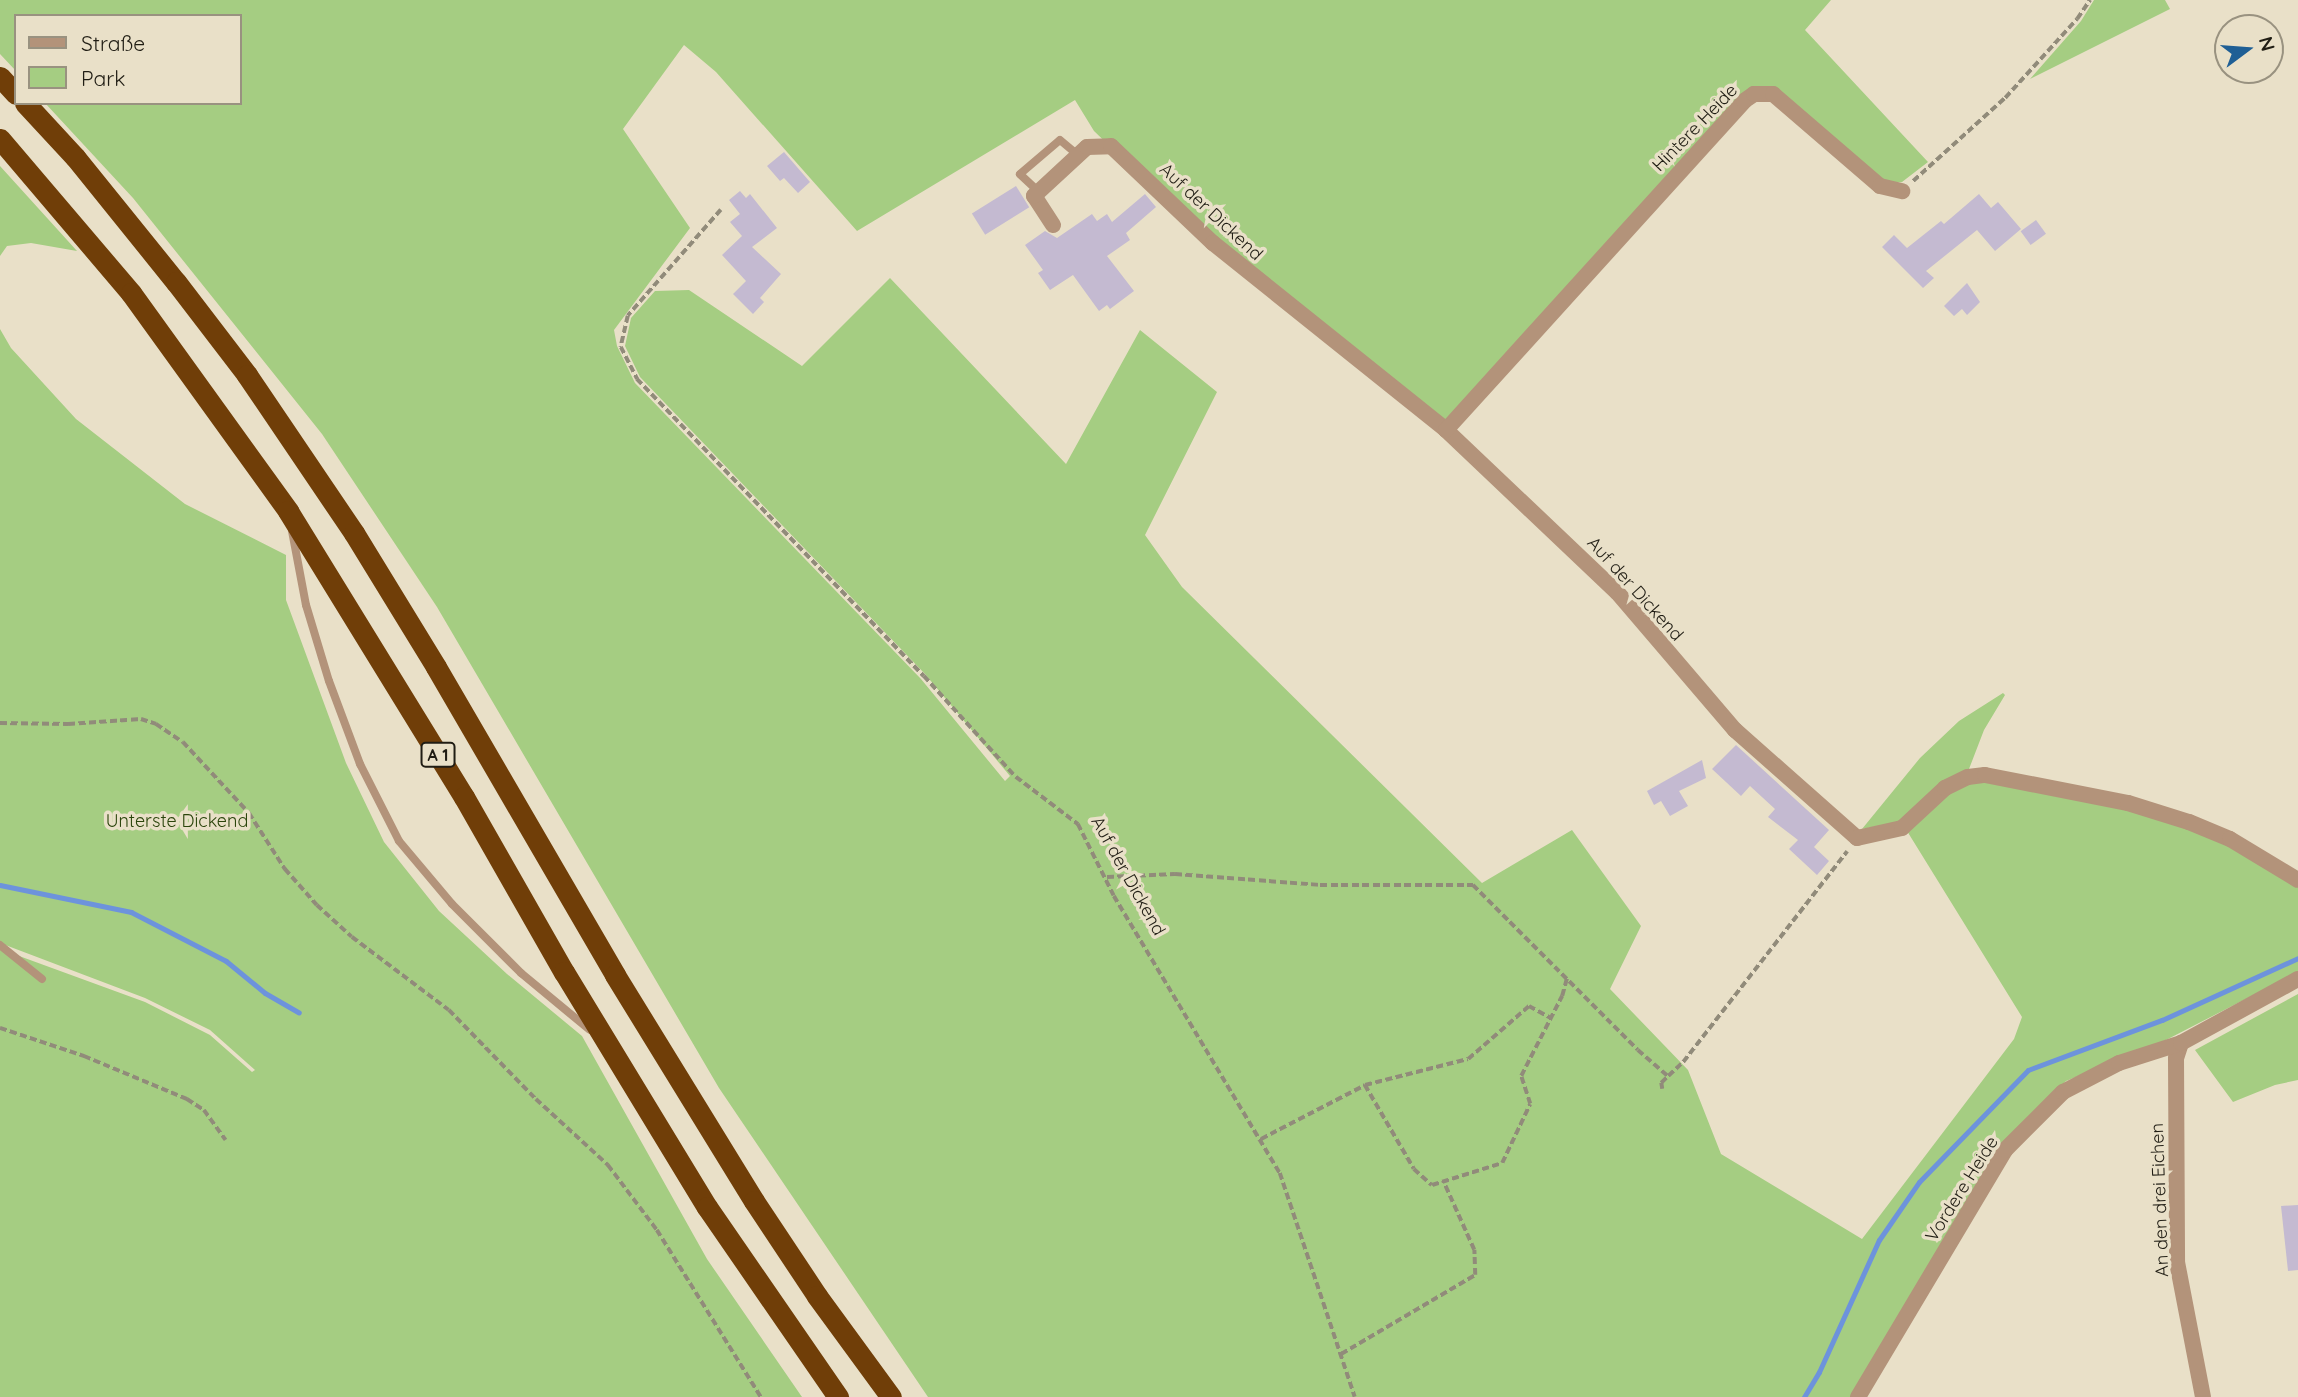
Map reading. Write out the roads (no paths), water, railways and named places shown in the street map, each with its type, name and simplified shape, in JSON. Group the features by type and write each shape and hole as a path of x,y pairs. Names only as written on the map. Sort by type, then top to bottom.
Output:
{"highway":[{"path":"0,77 14,92"},
{"name":"A 1","path":"26,105 75,157 176,282 247,375 354,533 436,667 615,975 754,1201 817,1296 891,1397"},
{"name":"A 1","path":"0,139 131,293 288,511 464,797 608,1045 707,1207 838,1397"}],"street":[{"name":"Hintere Heide","path":"1446,430 1744,100 1754,94 1773,94 1880,186 1902,191"},
{"name":"Auf der Dickend","path":"1039,192 1087,147 1111,146 1213,243 1446,430 1617,592 1735,730 1857,838 1902,828 1945,788 1968,777 1985,775 2128,803 2189,822 2230,839 2298,880"},
{"path":"1039,192 1034,196 1054,225"},
{"name":"Vordere Heide","path":"1858,1397 2005,1150 2067,1089 2119,1063 2181,1043 2298,979"},
{"name":"An den drei Eichen","path":"2181,1043 2176,1058 2177,1262 2203,1397"}],"lane":[{"path":"1039,192 1020,174 1060,140 1078,155"},
{"path":"288,511 306,605 330,681 360,764 399,841 452,904 521,973 608,1045"},
{"path":"0,945 42,979"}],"waterway":[{"path":"0,885 131,912 226,961 265,993 299,1013"},
{"path":"1804,1397 1819,1372 1879,1240 1919,1182 2028,1070 2162,1020 2298,958"}],"park label":[{"name":"Unterste Dickend","path":"177,821"}]}
